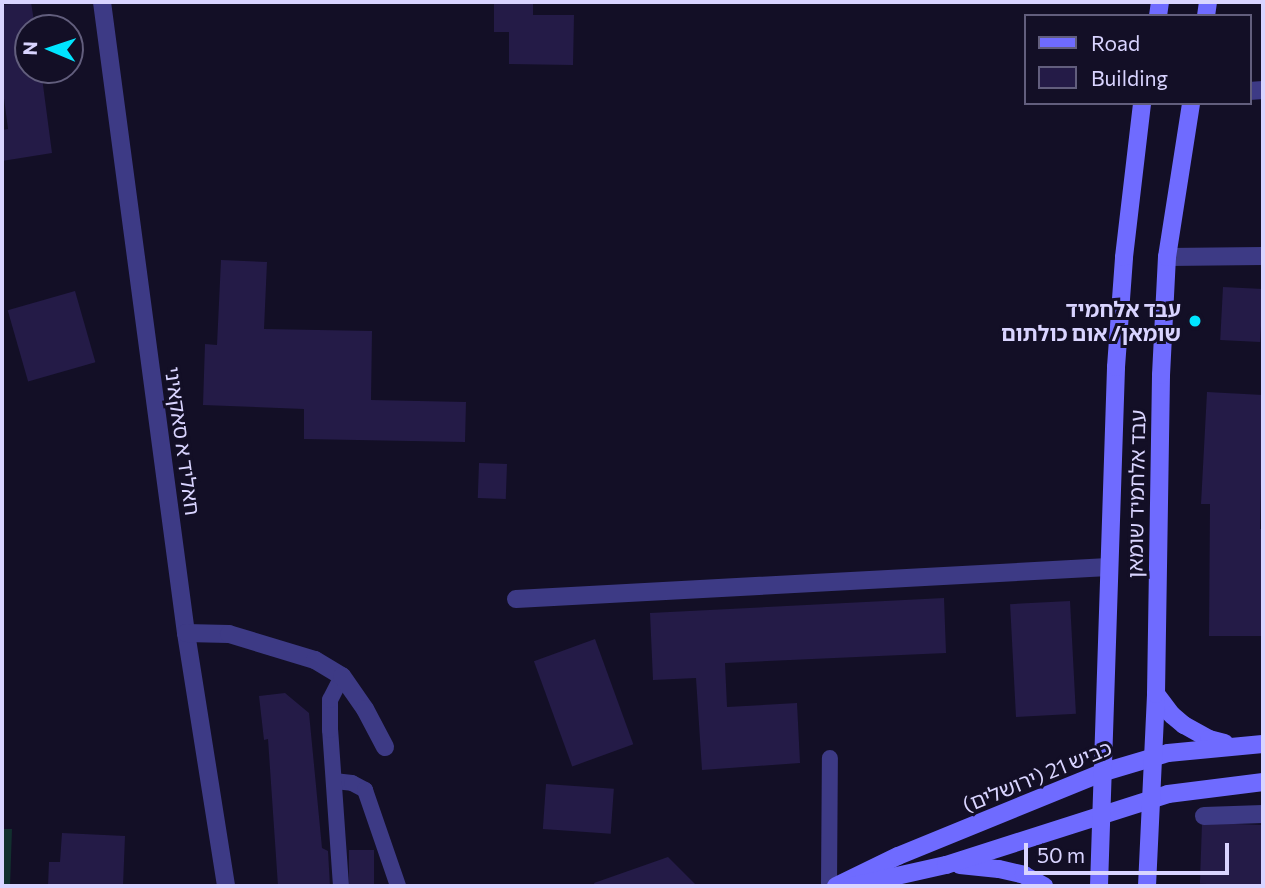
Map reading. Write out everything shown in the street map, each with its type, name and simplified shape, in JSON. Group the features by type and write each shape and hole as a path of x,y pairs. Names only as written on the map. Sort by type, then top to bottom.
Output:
{"main road":[{"name":"עבד אלחמיד שומאן","path":"1100,886 1108,567 1124,257 1142,105"},
{"name":"עבד אלחמיד שומאן","path":"1146,886 1156,694 1161,375 1167,257 1191,105"},
{"path":"1156,694 1172,715 1196,733 1222,743 1242,746"},
{"name":"כביש 21 (ירושלים)","path":"836,886 898,856 1104,772 1153,756 1263,744"},
{"path":"848,886 946,864 1189,789 1263,782"},
{"path":"946,864 999,869 1024,875 1044,886"}],"street":[{"name":"חאליד א סאקאיני","path":"102,2 186,633 226,886"},
{"path":"1167,257 1263,256"},
{"path":"516,598 1108,567"},
{"path":"186,633 229,634 272,644 315,660 342,676 365,709 385,747"},
{"path":"1204,816 1263,814"}],"lane":[{"path":"341,886 330,701 342,676"},
{"path":"829,886 830,758"},
{"path":"334,781 352,783 365,790 398,886"}],"green space":[{"path":"2,829 12,829 10,886 2,886"}],"building":[{"path":"31,2 33,14 14,14 14,84 43,84 52,153 2,161 2,130 8,129 2,83 2,5"},
{"path":"494,2 533,2 533,15 574,15 573,65 509,64 509,32 494,32"},
{"path":"221,260 267,262 264,329 372,331 371,400 466,402 465,442 304,439 304,409 203,405 205,344 217,345"},
{"path":"1223,287 1263,289 1260,342 1220,340"},
{"path":"75,291 95,362 28,381 8,310"},
{"path":"1207,392 1263,395 1260,529 1263,529 1263,636 1209,636 1210,504 1201,504"},
{"path":"479,463 507,464 506,499 478,498"},
{"path":"944,598 946,653 725,663 727,707 797,703 800,763 702,770 696,678 653,680 650,613"},
{"path":"1070,601 1076,714 1016,717 1010,604"},
{"path":"595,639 633,744 572,766 534,661"},
{"path":"285,693 309,713 322,848 328,851 330,886 278,886 268,739 264,740 259,696"},
{"path":"546,784 614,789 611,834 543,829"},
{"path":"1202,823 1263,825 1261,886 1200,884"},
{"path":"62,833 125,836 123,886 48,886 49,862 60,862"},
{"path":"349,850 374,850 374,886 349,886"},
{"path":"668,857 697,886 595,886 594,883"}],"place":[{"name":"עבד אלחמיד שומאן/ אום כולתום","path":"1195,321"}]}
